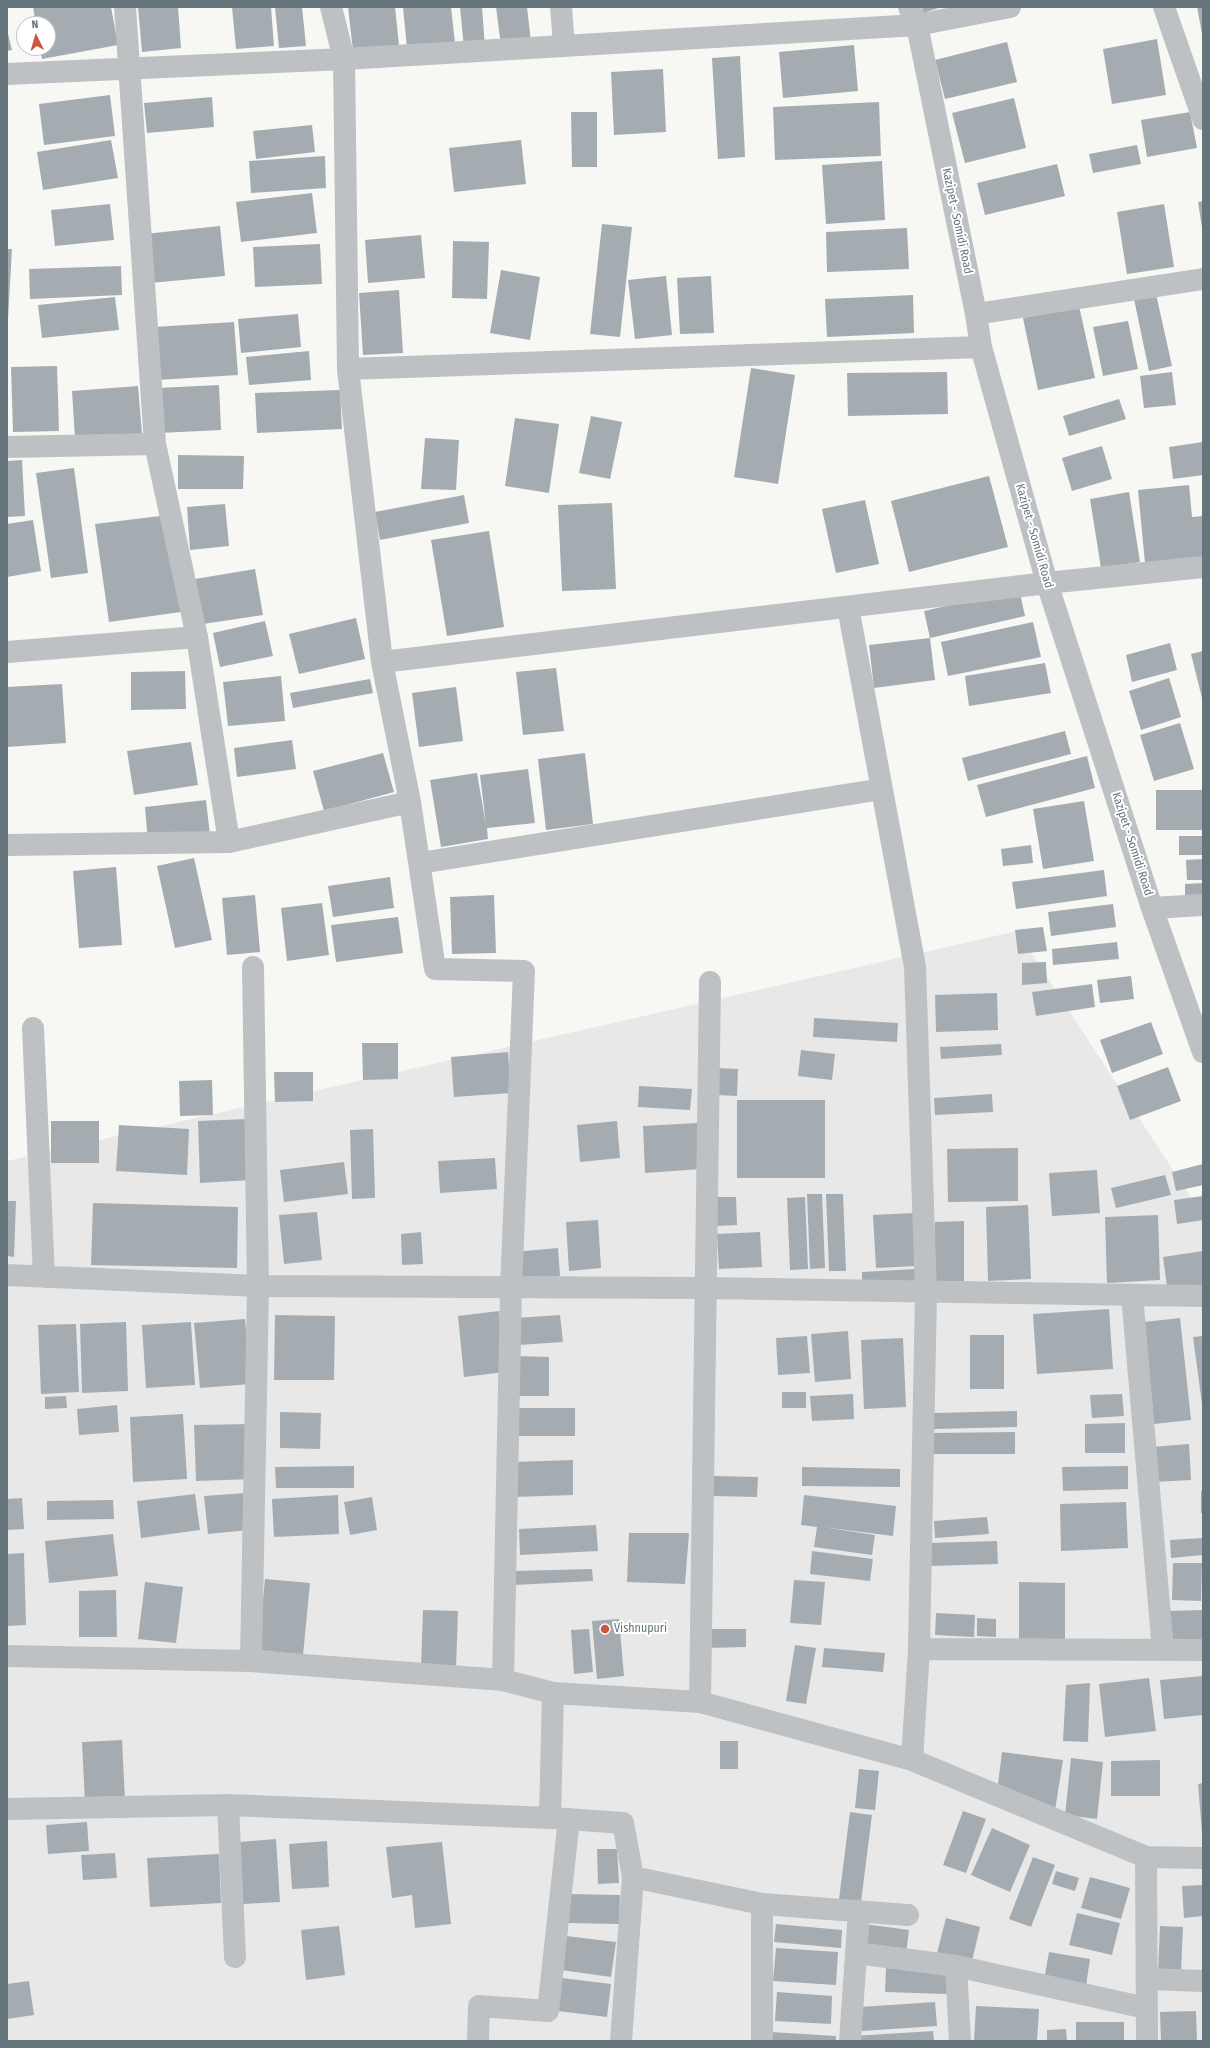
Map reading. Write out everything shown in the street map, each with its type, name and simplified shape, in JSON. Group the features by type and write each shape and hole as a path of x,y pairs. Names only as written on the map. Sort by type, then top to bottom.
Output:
{"street":[{"path":"126,7 128,68 155,444 197,637 229,842"},
{"path":"331,7 344,59 348,369 382,662 410,802 435,969 524,972 511,1289 503,1680"},
{"path":"561,7 564,45"},
{"path":"7,74 344,59 564,45 1010,7"},
{"path":"1164,7 1203,119"},
{"name":"Kazipet - Somidi Road","path":"913,16 976,314 981,347 1047,583 1152,908 1203,1052"},
{"path":"976,314 1203,279"},
{"path":"348,369 981,347"},
{"path":"7,447 155,444"},
{"path":"382,662 1047,583 1203,567"},
{"path":"848,607 915,967 926,1293 919,1649 912,1760"},
{"path":"7,652 197,637"},
{"path":"420,863 882,789"},
{"path":"7,845 229,842 410,802"},
{"path":"1152,908 1203,905"},
{"path":"251,1661 258,1286 253,967"},
{"path":"700,1702 710,982"},
{"path":"33,1028 44,1277"},
{"path":"7,1275 258,1286 511,1289 706,1288 926,1293 1203,1296"},
{"path":"1132,1295 1164,1650"},
{"path":"919,1649 1203,1650"},
{"path":"7,1656 251,1661 503,1680 553,1693 700,1702 912,1760 1146,1857 1203,1858"},
{"path":"478,2041 479,2006 548,2011 559,1819 553,1693"},
{"path":"228,1805 235,1957"},
{"path":"7,1809 228,1805 624,1822 634,1877 621,2041"},
{"path":"1146,1857 1147,2041"},
{"path":"634,1877 762,1904 908,1915"},
{"path":"762,1904 762,2041"},
{"path":"850,2041 859,1911"},
{"path":"856,1953 956,1966 1146,2008"},
{"path":"956,1966 960,2041"},
{"path":"1147,1979 1203,1981"}],"shaded area":[{"name":"Vishnupuri","path":"1017,931 1203,1216 1203,2041 7,2041 7,1161"}],"building":[{"path":"33,7 111,7 118,45 42,59 41,56 56,56 56,16 35,16"},
{"path":"138,7 178,7 181,48 142,52"},
{"path":"232,7 271,7 274,46 236,49"},
{"path":"275,7 302,7 306,46 279,48"},
{"path":"348,7 395,7 399,45 353,51"},
{"path":"403,7 451,7 455,43 407,48"},
{"path":"460,7 482,7 485,47 464,48"},
{"path":"496,7 527,7 531,42 501,46"},
{"path":"922,7 942,7 923,13"},
{"path":"1197,7 1203,7 1203,34 1202,34"},
{"path":"7,30 12,50 7,51"},
{"path":"1157,39 1166,95 1112,104 1103,49"},
{"path":"1007,42 1017,82 945,99 935,60"},
{"path":"854,45 858,91 783,98 779,52"},
{"path":"740,56 745,157 718,159 712,58"},
{"path":"663,69 666,132 614,135 611,72"},
{"path":"110,95 115,136 44,145 39,104"},
{"path":"212,97 214,127 147,133 144,103"},
{"path":"1014,98 1026,148 965,163 952,113"},
{"path":"879,102 881,156 775,160 773,107"},
{"path":"571,112 597,112 597,167 572,167"},
{"path":"1190,112 1197,148 1147,157 1141,120"},
{"path":"312,125 315,152 256,159 253,131"},
{"path":"111,140 118,178 43,190 37,152"},
{"path":"521,140 526,184 454,192 449,148"},
{"path":"1137,145 1141,164 1093,173 1089,154"},
{"path":"325,156 326,188 251,193 249,161"},
{"path":"882,161 885,220 826,224 822,165"},
{"path":"1057,164 1065,196 985,215 977,183"},
{"path":"312,193 317,233 241,242 236,202"},
{"path":"1203,201 1203,228 1202,228 1198,202"},
{"path":"110,204 114,240 55,246 51,210"},
{"path":"1164,204 1174,267 1127,274 1117,212"},
{"path":"602,224 632,227 620,337 590,334"},
{"path":"220,226 225,276 150,283 145,234"},
{"path":"907,228 909,269 827,272 826,232"},
{"path":"421,235 425,278 368,283 365,240"},
{"path":"453,241 489,242 487,299 452,298"},
{"path":"320,244 322,284 255,287 253,247"},
{"path":"7,249 12,249 8,319 7,319"},
{"path":"121,266 122,295 30,299 29,269"},
{"path":"501,270 540,277 530,340 490,333"},
{"path":"666,276 672,335 635,339 628,280"},
{"path":"711,276 714,333 680,334 677,278"},
{"path":"399,290 403,353 363,355 359,293"},
{"path":"1156,294 1172,366 1149,371 1134,299"},
{"path":"913,295 914,333 827,337 825,299"},
{"path":"115,297 119,330 42,338 38,305"},
{"path":"1079,306 1095,378 1038,390 1023,318"},
{"path":"298,314 301,347 241,353 238,319"},
{"path":"1128,321 1138,369 1103,376 1093,327"},
{"path":"234,322 238,375 157,380 154,327"},
{"path":"309,351 311,380 249,385 246,357"},
{"path":"57,366 59,431 13,432 11,367"},
{"path":"751,368 795,375 778,484 734,477"},
{"path":"947,372 948,414 848,416 847,373"},
{"path":"1172,372 1176,405 1144,408 1140,376"},
{"path":"219,385 221,430 159,433 157,388"},
{"path":"138,386 142,434 75,438 72,391"},
{"path":"340,390 342,429 257,433 255,393"},
{"path":"1119,399 1126,419 1069,436 1063,416"},
{"path":"591,416 622,422 610,479 579,473"},
{"path":"515,418 559,424 549,493 505,486"},
{"path":"425,438 459,440 456,490 421,489"},
{"path":"1203,442 1203,475 1173,479 1169,447"},
{"path":"1102,446 1112,479 1072,491 1062,458"},
{"path":"178,455 244,456 243,489 178,489"},
{"path":"22,460 25,516 7,517 7,461"},
{"path":"74,468 88,573 51,578 36,473"},
{"path":"989,476 1008,547 909,572 891,501"},
{"path":"1189,485 1192,517 1203,516 1203,557 1145,563 1138,490"},
{"path":"1129,492 1140,562 1101,568 1090,499"},
{"path":"464,495 469,523 380,540 375,512"},
{"path":"865,500 879,564 836,573 822,509"},
{"path":"612,503 616,589 562,591 558,505"},
{"path":"225,504 229,546 190,550 187,507"},
{"path":"168,515 181,612 109,622 95,524"},
{"path":"33,520 41,571 7,577 7,524"},
{"path":"489,531 504,627 447,636 431,540"},
{"path":"255,569 263,615 203,624 195,579"},
{"path":"1019,589 1025,616 930,638 924,611"},
{"path":"356,618 365,659 299,674 289,634"},
{"path":"265,621 273,656 220,667 213,633"},
{"path":"1033,622 1041,657 948,676 941,642"},
{"path":"930,638 935,680 874,688 869,645"},
{"path":"1170,643 1177,670 1132,682 1126,655"},
{"path":"1203,651 1203,698 1202,698 1191,654"},
{"path":"1045,663 1051,693 969,706 965,676"},
{"path":"556,668 564,731 523,735 516,672"},
{"path":"185,671 186,709 131,710 131,672"},
{"path":"281,676 285,721 228,726 223,682"},
{"path":"1169,678 1181,717 1141,730 1129,691"},
{"path":"370,679 373,693 293,708 290,693"},
{"path":"62,684 66,743 7,747 7,687"},
{"path":"456,687 463,741 419,747 412,693"},
{"path":"1180,723 1194,769 1154,781 1140,735"},
{"path":"1065,731 1071,754 968,781 962,758"},
{"path":"292,740 296,769 237,777 234,748"},
{"path":"191,742 198,785 134,795 127,751"},
{"path":"383,753 394,792 324,811 313,771"},
{"path":"585,753 593,824 546,830 538,759"},
{"path":"1087,756 1095,788 986,817 977,785"},
{"path":"528,769 535,823 487,828 488,839 441,847 430,780 477,773 486,825 480,775"},
{"path":"1156,790 1203,790 1203,830 1156,830"},
{"path":"206,800 210,835 148,842 145,807"},
{"path":"1084,801 1094,861 1043,869 1033,809"},
{"path":"1179,836 1203,836 1203,855 1179,855"},
{"path":"1031,845 1033,863 1003,866 1001,849"},
{"path":"194,858 212,940 175,948 157,866"},
{"path":"1203,859 1203,880 1187,880 1186,860"},
{"path":"116,867 122,945 79,948 73,871"},
{"path":"1104,870 1107,896 1016,909 1012,882"},
{"path":"390,877 394,908 333,917 328,886"},
{"path":"1203,883 1203,900 1185,901 1185,884"},
{"path":"255,895 260,952 227,955 222,898"},
{"path":"494,895 496,953 452,954 450,897"},
{"path":"322,903 329,955 287,961 281,908"},
{"path":"1113,904 1116,927 1051,936 1048,912"},
{"path":"398,917 403,953 336,962 331,925"},
{"path":"1043,927 1047,951 1018,954 1015,930"},
{"path":"1117,942 1119,959 1053,965 1052,949"},
{"path":"1046,962 1047,983 1022,985 1022,963"},
{"path":"1131,976 1134,999 1100,1003 1097,980"},
{"path":"1092,984 1095,1007 1036,1016 1032,992"},
{"path":"997,993 998,1030 936,1032 935,995"},
{"path":"814,1018 898,1023 897,1042 813,1037"},
{"path":"1151,1022 1163,1054 1112,1073 1100,1040"},
{"path":"362,1043 398,1043 398,1079 363,1080"},
{"path":"1001,1044 1002,1055 941,1059 940,1047"},
{"path":"801,1050 835,1054 832,1080 798,1076"},
{"path":"508,1052 511,1093 454,1097 451,1057"},
{"path":"1168,1067 1181,1101 1130,1120 1117,1086"},
{"path":"717,1068 738,1069 737,1096 717,1095"},
{"path":"274,1072 313,1072 313,1101 275,1102"},
{"path":"212,1080 213,1115 180,1116 179,1081"},
{"path":"639,1086 692,1089 690,1110 638,1107"},
{"path":"992,1094 993,1112 935,1115 934,1098"},
{"path":"737,1100 825,1100 825,1178 737,1178"},
{"path":"248,1119 251,1180 200,1183 198,1121"},
{"path":"51,1121 99,1121 99,1163 51,1163"},
{"path":"617,1121 620,1158 580,1162 577,1125"},
{"path":"698,1123 701,1169 645,1173 643,1126"},
{"path":"119,1125 189,1129 187,1175 116,1171"},
{"path":"373,1129 375,1198 352,1199 350,1130"},
{"path":"1018,1148 1018,1201 948,1202 947,1149"},
{"path":"495,1158 497,1189 440,1193 438,1161"},
{"path":"344,1162 348,1194 284,1202 280,1170"},
{"path":"1203,1164 1203,1185 1176,1191 1172,1172"},
{"path":"1097,1170 1100,1213 1052,1216 1049,1173"},
{"path":"1165,1175 1171,1195 1116,1208 1111,1188"},
{"path":"807,1194 822,1194 825,1268 810,1269"},
{"path":"826,1194 843,1194 846,1271 829,1271"},
{"path":"1203,1196 1203,1220 1177,1224 1174,1200"},
{"path":"715,1197 736,1197 737,1225 717,1226"},
{"path":"805,1197 808,1269 790,1270 787,1198"},
{"path":"7,1201 16,1201 14,1257 7,1256"},
{"path":"93,1203 238,1207 237,1268 91,1265"},
{"path":"1028,1205 1031,1279 988,1281 986,1207"},
{"path":"317,1212 322,1260 284,1264 279,1215"},
{"path":"914,1213 916,1266 876,1268 873,1215"},
{"path":"1158,1215 1160,1280 1107,1283 1105,1217"},
{"path":"598,1220 601,1268 569,1271 566,1222"},
{"path":"964,1221 964,1281 935,1281 935,1222"},
{"path":"421,1232 423,1264 402,1265 401,1234"},
{"path":"760,1232 762,1267 719,1269 717,1234"},
{"path":"558,1248 560,1276 516,1280 514,1252"},
{"path":"1203,1251 1203,1289 1168,1293 1163,1257"},
{"path":"915,1269 916,1283 862,1286 862,1272"},
{"path":"1109,1309 1113,1369 1037,1374 1033,1314"},
{"path":"499,1311 505,1372 464,1377 458,1316"},
{"path":"275,1315 335,1316 334,1380 274,1380"},
{"path":"560,1315 563,1342 518,1345 516,1318"},
{"path":"1180,1318 1191,1420 1154,1424 1144,1322"},
{"path":"245,1319 251,1384 200,1388 194,1323"},
{"path":"126,1322 128,1391 82,1393 80,1324"},
{"path":"191,1322 195,1385 146,1388 142,1325"},
{"path":"76,1324 79,1392 41,1394 38,1325"},
{"path":"848,1331 851,1379 815,1382 811,1334"},
{"path":"970,1335 1004,1335 1004,1389 970,1389"},
{"path":"807,1336 810,1373 778,1375 776,1338"},
{"path":"1203,1336 1203,1404 1202,1404 1193,1337"},
{"path":"903,1338 906,1407 864,1409 861,1340"},
{"path":"517,1356 549,1357 549,1396 516,1396"},
{"path":"782,1392 806,1392 806,1408 782,1408"},
{"path":"853,1394 854,1419 812,1421 810,1396"},
{"path":"1122,1394 1124,1416 1092,1418 1090,1395"},
{"path":"66,1396 67,1408 45,1409 45,1397"},
{"path":"117,1405 119,1432 79,1435 77,1409"},
{"path":"518,1408 575,1408 575,1436 518,1436"},
{"path":"1017,1411 1017,1427 934,1429 934,1413"},
{"path":"280,1412 321,1413 320,1449 280,1448"},
{"path":"183,1414 187,1479 133,1482 130,1417"},
{"path":"1125,1423 1125,1453 1085,1453 1085,1424"},
{"path":"251,1424 253,1479 196,1481 194,1425"},
{"path":"1015,1432 1015,1454 933,1454 933,1433"},
{"path":"1189,1444 1191,1480 1154,1482 1151,1447"},
{"path":"573,1460 573,1495 514,1497 513,1462"},
{"path":"354,1466 354,1488 276,1488 275,1467"},
{"path":"1128,1466 1128,1489 1063,1491 1062,1467"},
{"path":"802,1467 900,1469 900,1487 802,1486"},
{"path":"712,1476 758,1477 757,1497 712,1496"},
{"path":"1201,1491 1203,1491 1203,1513 1201,1513"},
{"path":"246,1493 249,1530 208,1534 204,1496"},
{"path":"195,1494 200,1530 141,1538 137,1501"},
{"path":"338,1495 339,1534 274,1537 272,1499"},
{"path":"804,1495 896,1506 893,1536 822,1527 875,1535 872,1555 814,1547 817,1527 801,1525"},
{"path":"372,1497 377,1530 350,1535 344,1502"},
{"path":"22,1498 24,1529 7,1530 7,1499"},
{"path":"113,1500 114,1519 47,1520 47,1501"},
{"path":"1126,1502 1128,1548 1061,1551 1060,1504"},
{"path":"987,1517 989,1534 935,1538 934,1521"},
{"path":"596,1525 598,1551 520,1555 519,1529"},
{"path":"629,1533 689,1533 685,1584 627,1582"},
{"path":"113,1534 118,1576 49,1583 45,1541"},
{"path":"1203,1538 1203,1555 1171,1558 1170,1540"},
{"path":"997,1541 998,1564 930,1566 929,1543"},
{"path":"812,1551 873,1559 870,1581 810,1574"},
{"path":"24,1553 26,1625 7,1626 7,1554"},
{"path":"1173,1563 1202,1563 1201,1601 1172,1600"},
{"path":"592,1569 593,1581 514,1585 514,1571"},
{"path":"265,1579 310,1583 303,1655 258,1650"},
{"path":"794,1580 825,1582 821,1625 790,1623"},
{"path":"145,1582 183,1587 176,1643 138,1639"},
{"path":"1019,1582 1065,1583 1065,1642 1019,1642"},
{"path":"116,1590 117,1637 79,1637 79,1591"},
{"path":"423,1610 458,1611 456,1669 421,1667"},
{"path":"1203,1610 1203,1646 1169,1647 1168,1611"},
{"path":"936,1613 975,1615 974,1637 935,1635"},
{"path":"977,1618 996,1619 996,1637 977,1636"},
{"path":"619,1619 624,1676 597,1679 592,1621"},
{"path":"589,1629 593,1672 574,1674 571,1630"},
{"path":"704,1629 746,1629 746,1647 705,1648"},
{"path":"795,1645 816,1648 806,1704 786,1701"},
{"path":"824,1648 885,1653 883,1672 822,1667"},
{"path":"1203,1676 1203,1715 1164,1719 1160,1680"},
{"path":"1149,1678 1156,1731 1105,1737 1099,1684"},
{"path":"1090,1683 1088,1742 1063,1741 1066,1685"},
{"path":"122,1740 125,1801 85,1803 82,1742"},
{"path":"720,1741 738,1741 738,1769 720,1769"},
{"path":"1002,1752 1063,1760 1055,1810 998,1784"},
{"path":"1071,1758 1103,1762 1097,1819 1065,1815"},
{"path":"1160,1760 1160,1796 1111,1796 1111,1761"},
{"path":"859,1769 879,1771 875,1810 855,1808"},
{"path":"1203,1783 1203,1833 1202,1833 1198,1784"},
{"path":"963,1811 986,1819 966,1873 943,1865"},
{"path":"850,1812 872,1815 861,1902 839,1899"},
{"path":"87,1822 89,1851 48,1854 46,1825"},
{"path":"992,1828 1030,1845 1010,1892 971,1875"},
{"path":"276,1839 280,1902 243,1904 239,1842"},
{"path":"327,1841 329,1887 292,1889 289,1844"},
{"path":"442,1842 451,1924 415,1928 412,1895 392,1898 386,1847"},
{"path":"597,1849 617,1849 619,1883 598,1884"},
{"path":"115,1853 117,1878 83,1880 81,1855"},
{"path":"219,1854 221,1903 150,1907 147,1858"},
{"path":"1033,1857 1055,1865 1031,1927 1009,1919"},
{"path":"1056,1871 1079,1878 1075,1891 1052,1884"},
{"path":"1090,1877 1130,1888 1121,1919 1081,1908"},
{"path":"1203,1885 1203,1916 1184,1918 1182,1886"},
{"path":"569,1894 620,1895 619,1924 568,1923"},
{"path":"1077,1913 1120,1923 1112,1955 1069,1945"},
{"path":"946,1918 980,1927 972,1961 937,1953"},
{"path":"776,1924 842,1930 841,1948 774,1942"},
{"path":"864,1924 909,1930 906,1953 861,1947"},
{"path":"339,1926 345,1975 306,1980 301,1930"},
{"path":"1160,1926 1183,1927 1181,1972 1158,1972"},
{"path":"566,1936 616,1942 611,1977 561,1970"},
{"path":"776,1948 838,1952 836,1985 773,1981"},
{"path":"1049,1952 1090,1959 1086,1986 1044,1980"},
{"path":"886,1968 948,1971 947,1994 885,1992"},
{"path":"562,1978 611,1984 607,2017 558,2011"},
{"path":"29,1981 34,2015 7,2019 7,1984"},
{"path":"777,1992 832,1996 831,2024 775,2021"},
{"path":"935,2002 937,2026 862,2031 860,2007"},
{"path":"976,2006 1039,2009 1037,2041 974,2041"},
{"path":"1196,2011 1197,2041 1161,2041 1160,2012"},
{"path":"1076,2022 1124,2022 1124,2041 1076,2041"},
{"path":"1066,2029 1067,2041 1047,2041 1047,2030"},
{"path":"933,2031 934,2041 853,2041 853,2036"},
{"path":"771,2032 836,2036 836,2041 771,2041"}],"place":[{"name":"Vishnupuri","path":"605,1629"}]}
